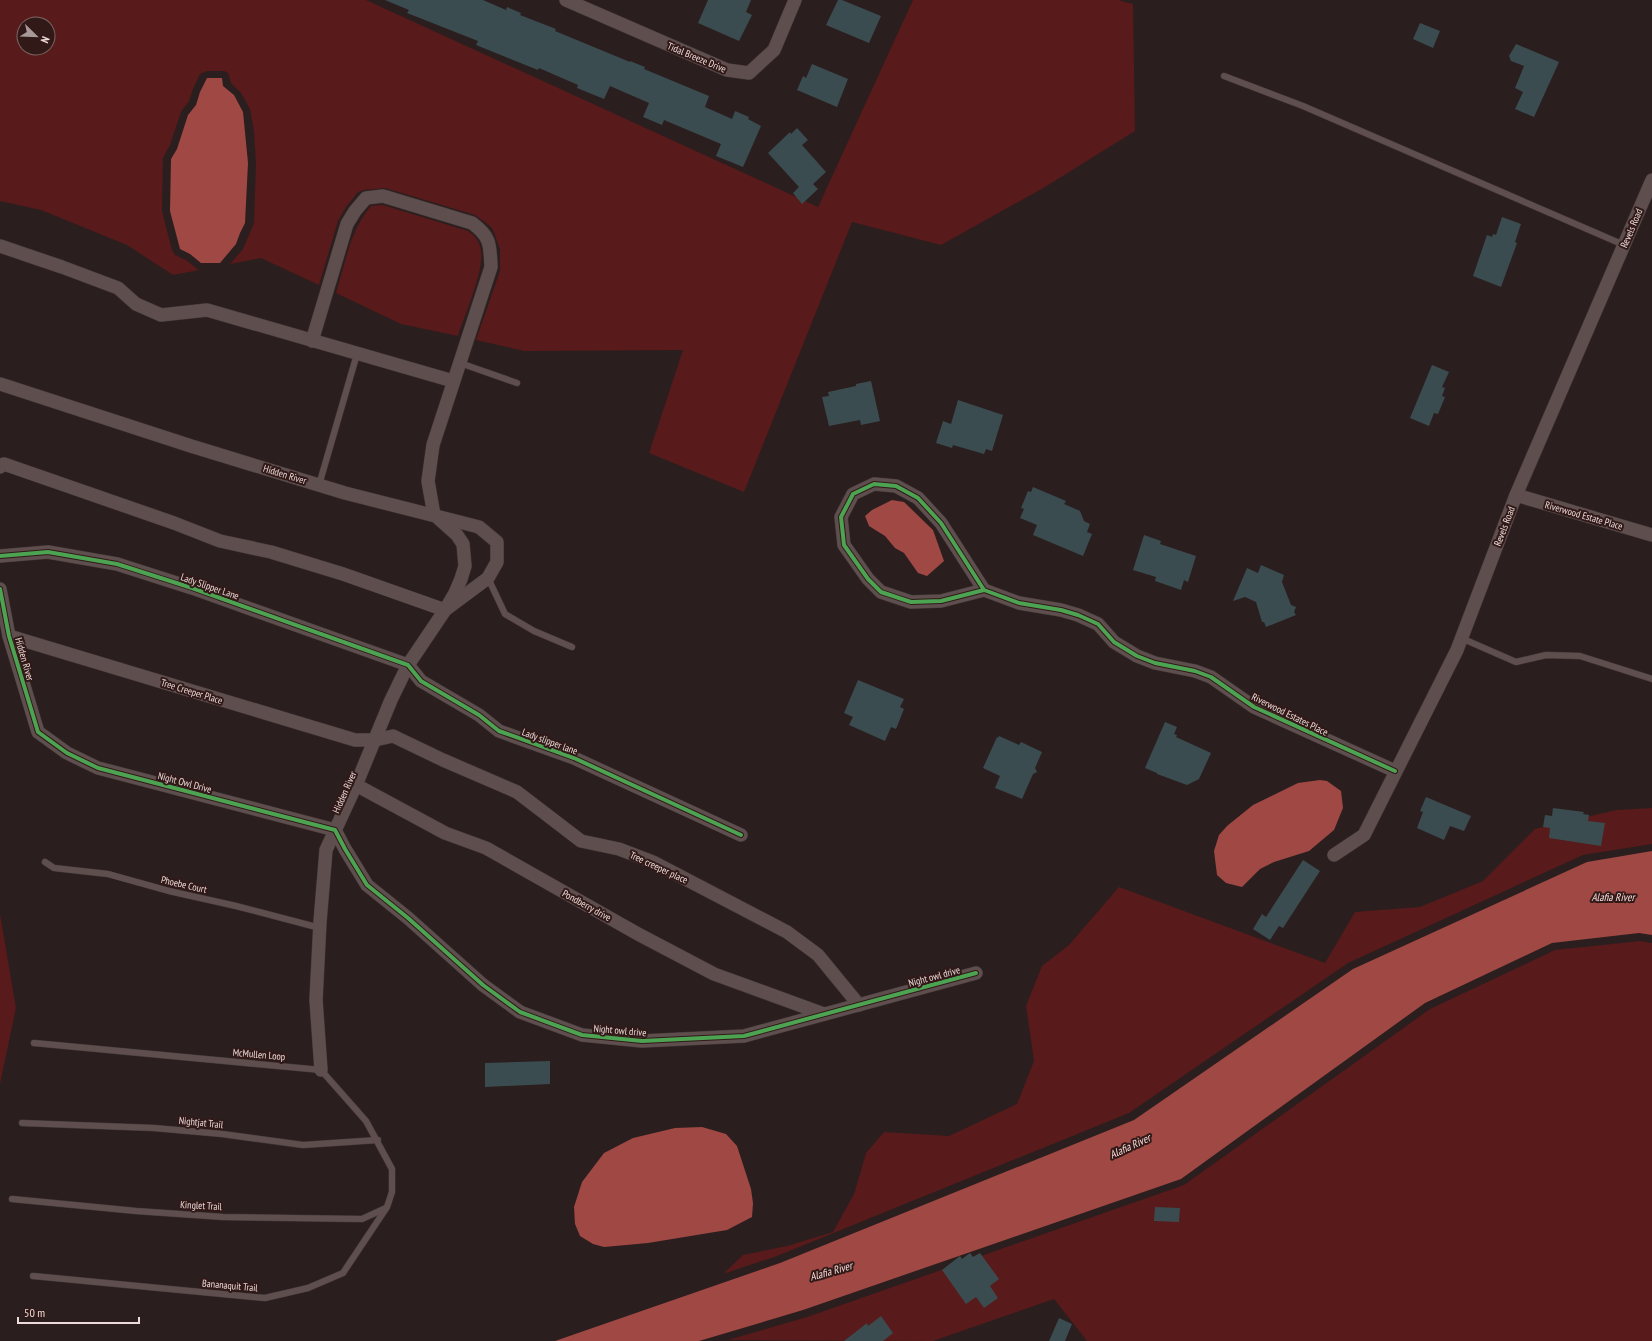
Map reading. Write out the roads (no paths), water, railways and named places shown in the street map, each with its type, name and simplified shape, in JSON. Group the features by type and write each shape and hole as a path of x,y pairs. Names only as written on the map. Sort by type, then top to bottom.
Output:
{"street":[{"name":"Tidal Breeze Drive","path":"566,0 727,70 749,73 774,50 795,0"},
{"name":"Revels Road","path":"1334,855 1364,835 1457,650 1516,496 1652,180"},
{"path":"312,341 347,224 355,211 366,198 383,196 472,223 484,233 490,248 491,267 433,445 428,482 434,515"},
{"path":"0,246 118,288 136,304 160,315 207,310 453,381"},
{"name":"Hidden River","path":"0,384 184,444 345,493 479,527 497,542 497,562 488,578 445,610"},
{"path":"0,467 4,464 174,523 220,541 271,552 343,574 445,610"},
{"path":"874,484 896,486 918,498 941,523 984,590 941,601 911,602 881,592 868,579 844,545 841,517 853,494 874,484"},
{"name":"Riverwood Estate Place","path":"1516,496 1652,535"},
{"name":"Hidden River","path":"321,1070 316,1000 326,850 356,785 391,700 408,665 445,610 461,580 464,566 465,554 463,544 458,535 434,515"},
{"name":"Lady Slipper Lane","path":"0,556 48,552 117,564 192,588 408,665"},
{"name":"Hidden River","path":"0,589 9,636 38,732"},
{"name":"Riverwood Estates Place","path":"984,590 1019,603 1061,610 1078,615 1098,624 1114,642 1137,656 1155,663 1195,671 1211,677 1254,707 1395,771"},
{"name":"Tree Creeper Place","path":"9,636 355,740 375,740"},
{"name":"Lady slipper lane","path":"408,665 421,681 479,715 499,731 574,758 741,835"},
{"name":"Night Owl Drive","path":"38,732 67,753 98,768 335,830"},
{"name":"Tree creeper place","path":"375,740 393,736 443,760 517,792 581,841 619,849 653,862 787,932 818,955 859,1005"},
{"name":"Pondberry drive","path":"356,785 445,833 486,848 638,934 714,974 824,1014"},
{"name":"Night owl drive","path":"335,830 367,885 408,918 483,985 520,1012 582,1035 642,1041 744,1036 976,973"}],"lane":[{"path":"1224,76 1325,115 1624,245"},
{"path":"319,485 357,354"},
{"path":"459,362 517,383"},
{"path":"488,578 505,614 534,631 572,646"},
{"path":"1461,638 1516,662 1546,655 1580,656 1652,679"},
{"name":"Phoebe Court","path":"45,862 54,868 108,874 169,891 236,906 320,928"},
{"name":"McMullen Loop","path":"34,1043 321,1070"},
{"path":"321,1070 366,1121 378,1140 392,1169 392,1192 387,1207"},
{"name":"Nightjat Trail","path":"22,1123 154,1128 222,1134 303,1145 378,1140"},
{"name":"Kinglet Trail","path":"12,1199 136,1211 231,1217 362,1219 387,1207"},
{"name":"Bananaquit Trail","path":"33,1276 265,1298 308,1288 343,1274 387,1207"}],"water":[{"path":"207,78 222,78 223,86 234,95 243,112 248,163 245,223 236,244 220,263 201,263 190,254 180,249 170,211 171,159 177,149 188,115 196,105 200,92"},
{"path":"892,500 904,502 933,530 944,561 927,576 918,573 904,553 895,548 885,536 869,526 865,516 872,510"},
{"path":"1320,780 1327,781 1341,791 1343,808 1334,830 1309,851 1274,862 1260,869 1242,887 1226,883 1217,875 1214,851 1219,835 1227,826 1253,805 1298,783"},
{"name":"Alafia River","path":"1652,851 1652,935 1639,933 1552,943 1425,1003 1181,1179 803,1310 699,1341 555,1341 780,1263 1134,1120 1353,969 1587,862"},
{"path":"702,1127 726,1134 737,1146 751,1189 753,1203 752,1217 727,1230 648,1243 604,1247 593,1244 580,1236 575,1224 574,1207 582,1182 604,1153 633,1138 675,1128"}]}
